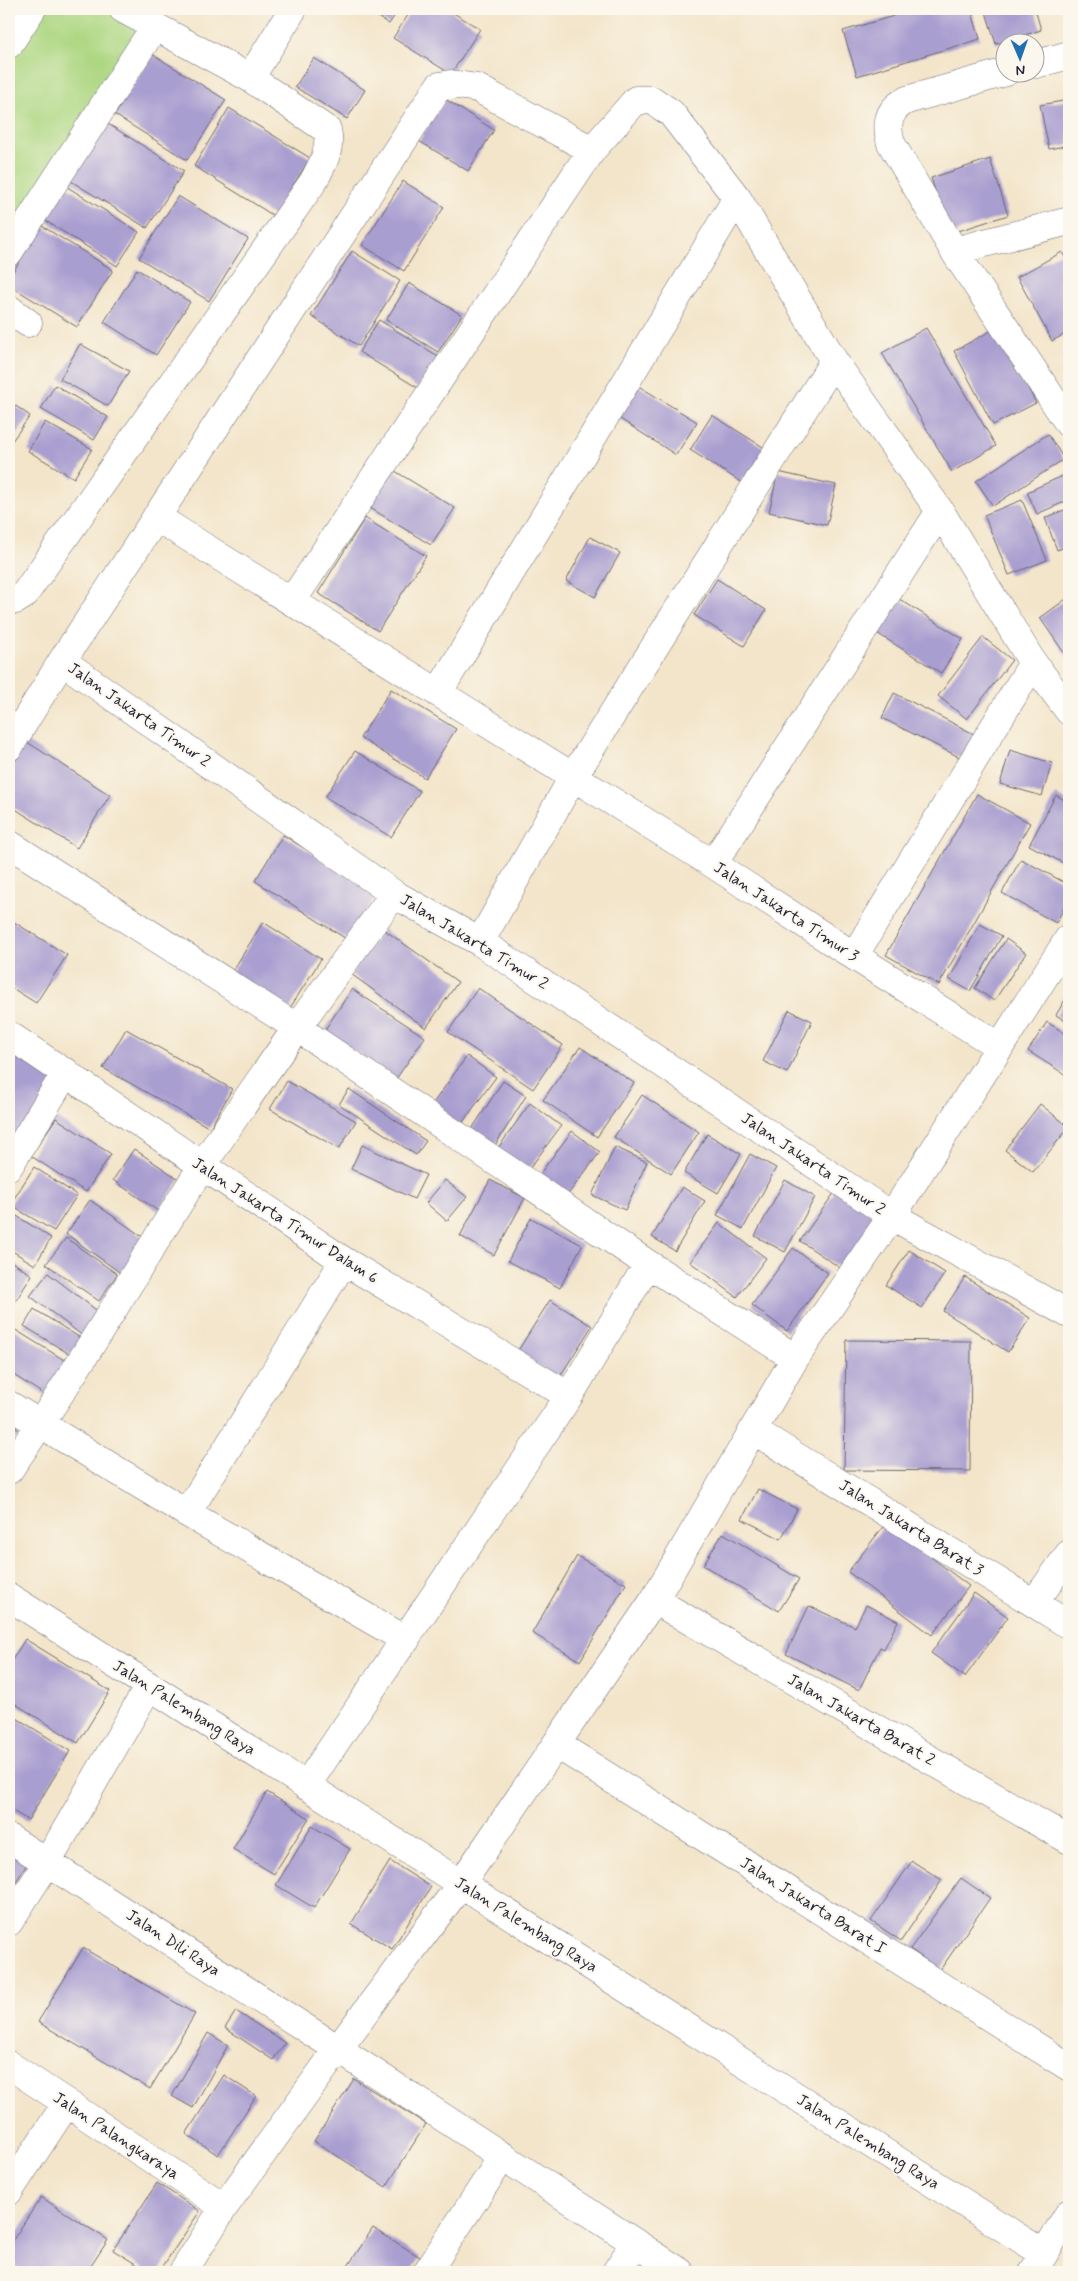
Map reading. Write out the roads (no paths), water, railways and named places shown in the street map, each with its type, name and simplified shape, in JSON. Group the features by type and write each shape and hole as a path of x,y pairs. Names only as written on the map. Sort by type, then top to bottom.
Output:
{"street":[{"path":"9,44 32,9"},
{"path":"9,598 16,600 24,595 313,182 328,152 330,141 327,130 250,78 123,9"},
{"path":"250,78 293,9"},
{"path":"9,252 155,26"},
{"path":"1046,61 1069,55"},
{"path":"996,75 907,100 894,108 890,114 888,128 891,143 954,251 1069,424"},
{"path":"9,747 156,517 439,86 451,84 477,88 592,150"},
{"path":"292,601 592,150 636,100 652,100 671,113 737,198 834,361 940,511 1033,663 1069,711"},
{"path":"438,693 737,198"},
{"path":"954,251 1069,220"},
{"path":"480,942 573,777 834,361"},
{"path":"714,864 940,511"},
{"name":"Jalan Jakarta Timur 3","path":"156,517 714,864 854,956 1000,1047"},
{"name":"Jalan Jakarta Timur 2","path":"62,662 394,894 480,942 892,1216 1066,1305"},
{"path":"854,956 1033,663"},
{"path":"9,844 296,1027 648,1264 795,1358"},
{"path":"9,1470 41,1424 202,1167 296,1027 394,894"},
{"path":"183,2272 224,2207 338,2048 461,1884 654,1600 795,1358 892,1216 1069,938"},
{"name":"Jalan Jakarta Timur Dalam 6","path":"9,1034 202,1167 344,1261 569,1396"},
{"path":"9,1166 66,1072"},
{"path":"187,1513 344,1261"},
{"path":"306,1786 569,1396 648,1264"},
{"path":"9,1405 187,1513 406,1640"},
{"name":"Jalan Jakarta Barat 3","path":"753,1430 1069,1625"},
{"path":"1034,1603 1069,1554"},
{"name":"Jalan Palembang Raya","path":"9,1597 461,1884 1038,2263"},
{"name":"Jalan Jakarta Barat 2","path":"654,1600 1069,1840"},
{"path":"9,1922 47,1863 149,1686"},
{"name":"Jalan Jakarta Barat I","path":"556,1744 1069,2067"},
{"name":"Jalan Dili Raya","path":"9,1838 338,2048 680,2272"},
{"name":"Jalan Palangkaraya","path":"9,2065 224,2207"},
{"path":"9,2190 66,2104"},
{"path":"427,2272 503,2156"},
{"path":"1038,2263 1069,2213"},
{"path":"616,2272 635,2243"}]}
